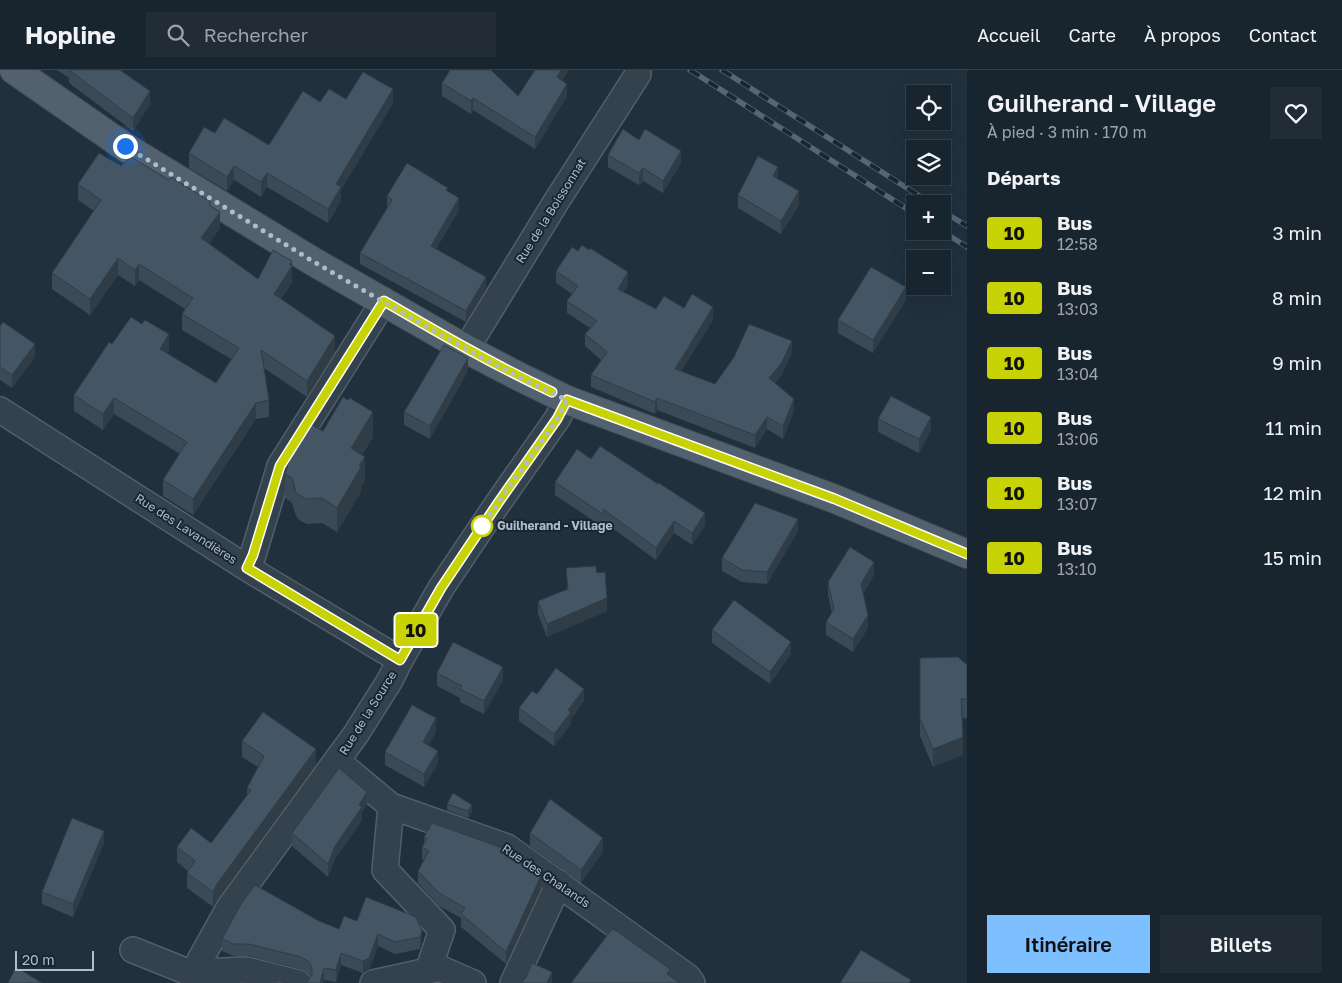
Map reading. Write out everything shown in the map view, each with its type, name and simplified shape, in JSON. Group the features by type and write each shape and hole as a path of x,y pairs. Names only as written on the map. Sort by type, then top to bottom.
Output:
{"main road":[{"path":"14,70 125,146 314,262 520,378 567,400 835,499 967,554"}],"street":[{"name":"Rue de la Boissonnat","path":"457,344 556,202 638,74"},
{"path":"247,568 253,555 280,466 384,301"},
{"name":"Rue de la Source","path":"200,972 200,960 229,908 356,734 390,680 441,588 557,419 567,400"},
{"name":"Rue des Lavandières","path":"0,410 247,568 400,660"},
{"name":"Rue des Chalands","path":"337,761 391,806 507,847 688,977 692,983"},
{"path":"391,806 385,870 442,930 428,971"},
{"path":"513,983 559,883"},
{"path":"133,950 193,974 246,970 298,983"},
{"path":"373,983 439,968 473,983"}],"building":[{"path":"69,70 120,70 150,91 133,118"},
{"path":"450,70 491,70 518,96 535,70 561,70 557,77 567,84 535,137 473,98 471,101 442,83"},
{"path":"363,72 393,89 336,184 341,187 328,209 267,173 261,182 234,166 227,177 189,153 204,127 215,133 224,118 269,145 303,91 320,102 329,89 346,99"},
{"path":"623,129 639,140 645,129 681,151 663,181 643,168 639,173 608,155"},
{"path":"99,153 121,166 131,157 169,180 171,177 211,202 209,205 220,212 201,238 258,279 273,250 292,261 290,265 292,266 274,294 335,336 307,381 261,350 269,400 256,403 193,499 163,480 187,442 114,398 103,414 74,395 109,342 112,344 131,317 142,324 145,320 169,334 160,349 216,383 239,348 182,314 193,298 139,264 135,270 118,258 90,299 52,273 101,200 78,184"},
{"path":"758,156 778,167 773,176 799,191 781,221 738,195"},
{"path":"407,163 448,188 446,190 459,198 431,246 486,277 466,311 360,253 392,200 387,196"},
{"path":"582,245 628,272 618,289 656,309 664,296 684,308 692,294 713,307 675,369 715,384 734,357 749,324 792,341 781,364 769,378 794,399 783,426 767,417 755,435 657,398 655,402 591,375 607,352 585,334 597,321 567,301 578,286 556,271 572,247 578,251"},
{"path":"871,267 906,287 873,340 838,320"},
{"path":"3,322 35,344 12,375 0,367 0,326"},
{"path":"444,345 468,358 430,426 404,412"},
{"path":"891,396 931,417 919,439 878,419"},
{"path":"343,397 348,400 350,398 373,412 351,448 365,457 337,508 322,498 307,499 299,495 296,492 292,478 285,474 293,448 309,423 323,431"},
{"path":"600,446 705,513 692,533 674,521 656,548 603,509 604,515 555,482 577,449 591,459"},
{"path":"755,503 798,519 767,572 742,570 722,558"},
{"path":"850,547 874,562 861,584 868,615 853,639 826,622 834,609 828,582"},
{"path":"596,566 597,573 605,572 607,598 547,624 538,601 568,589 566,568"},
{"path":"734,600 791,642 770,672 712,630"},
{"path":"453,642 503,667 484,701 460,689 462,686 437,673"},
{"path":"958,657 967,665 967,699 961,699 963,737 933,749 920,718 920,658"},
{"path":"556,668 584,689 568,710 571,712 554,734 519,708 532,691 537,694"},
{"path":"412,705 436,718 423,742 438,751 424,774 385,752"},
{"path":"263,712 316,749 213,892 187,873 195,861 177,847 191,828 211,843 251,790 247,788 264,756 242,741"},
{"path":"339,768 367,792 359,805 362,807 335,846 328,864 292,833"},
{"path":"453,793 472,805 468,811 447,804"},
{"path":"550,799 603,838 581,870 530,833"},
{"path":"72,818 104,831 73,904 42,892"},
{"path":"432,823 500,847 541,876 506,952 461,914 465,908 439,893 418,871 429,851 422,847 427,839 424,837"},
{"path":"255,885 319,921 339,929 344,916 357,921 366,897 416,917 422,931 420,937 395,942 378,934 369,958 363,961 341,953 336,970 324,968 320,983 305,983 312,974 312,967 308,961 301,957 249,944 234,944 222,939 241,904"},
{"path":"612,929 670,969 667,974 680,983 571,983"},
{"path":"861,950 911,980 909,983 840,983"},
{"path":"532,963 552,972 547,983 522,982"},
{"path":"16,967 42,983 8,983"},
{"path":"276,980 287,983 276,983"}],"railway":[{"path":"690,70 906,208"},
{"path":"722,70 918,195"},
{"path":"951,216 967,226"},
{"path":"951,237 967,247"}],"bus line":[{"name":"10","path":"552,392 520,378 466,349 384,301 280,466 253,555 247,568 400,660 441,588 562,412 567,400 835,499 967,554"}],"place":[{"name":"Guilherand - Village","path":"482,526"}],"route":[{"path":"125,146 314,262 466,349 520,378 567,400 562,412 482,526"}]}
